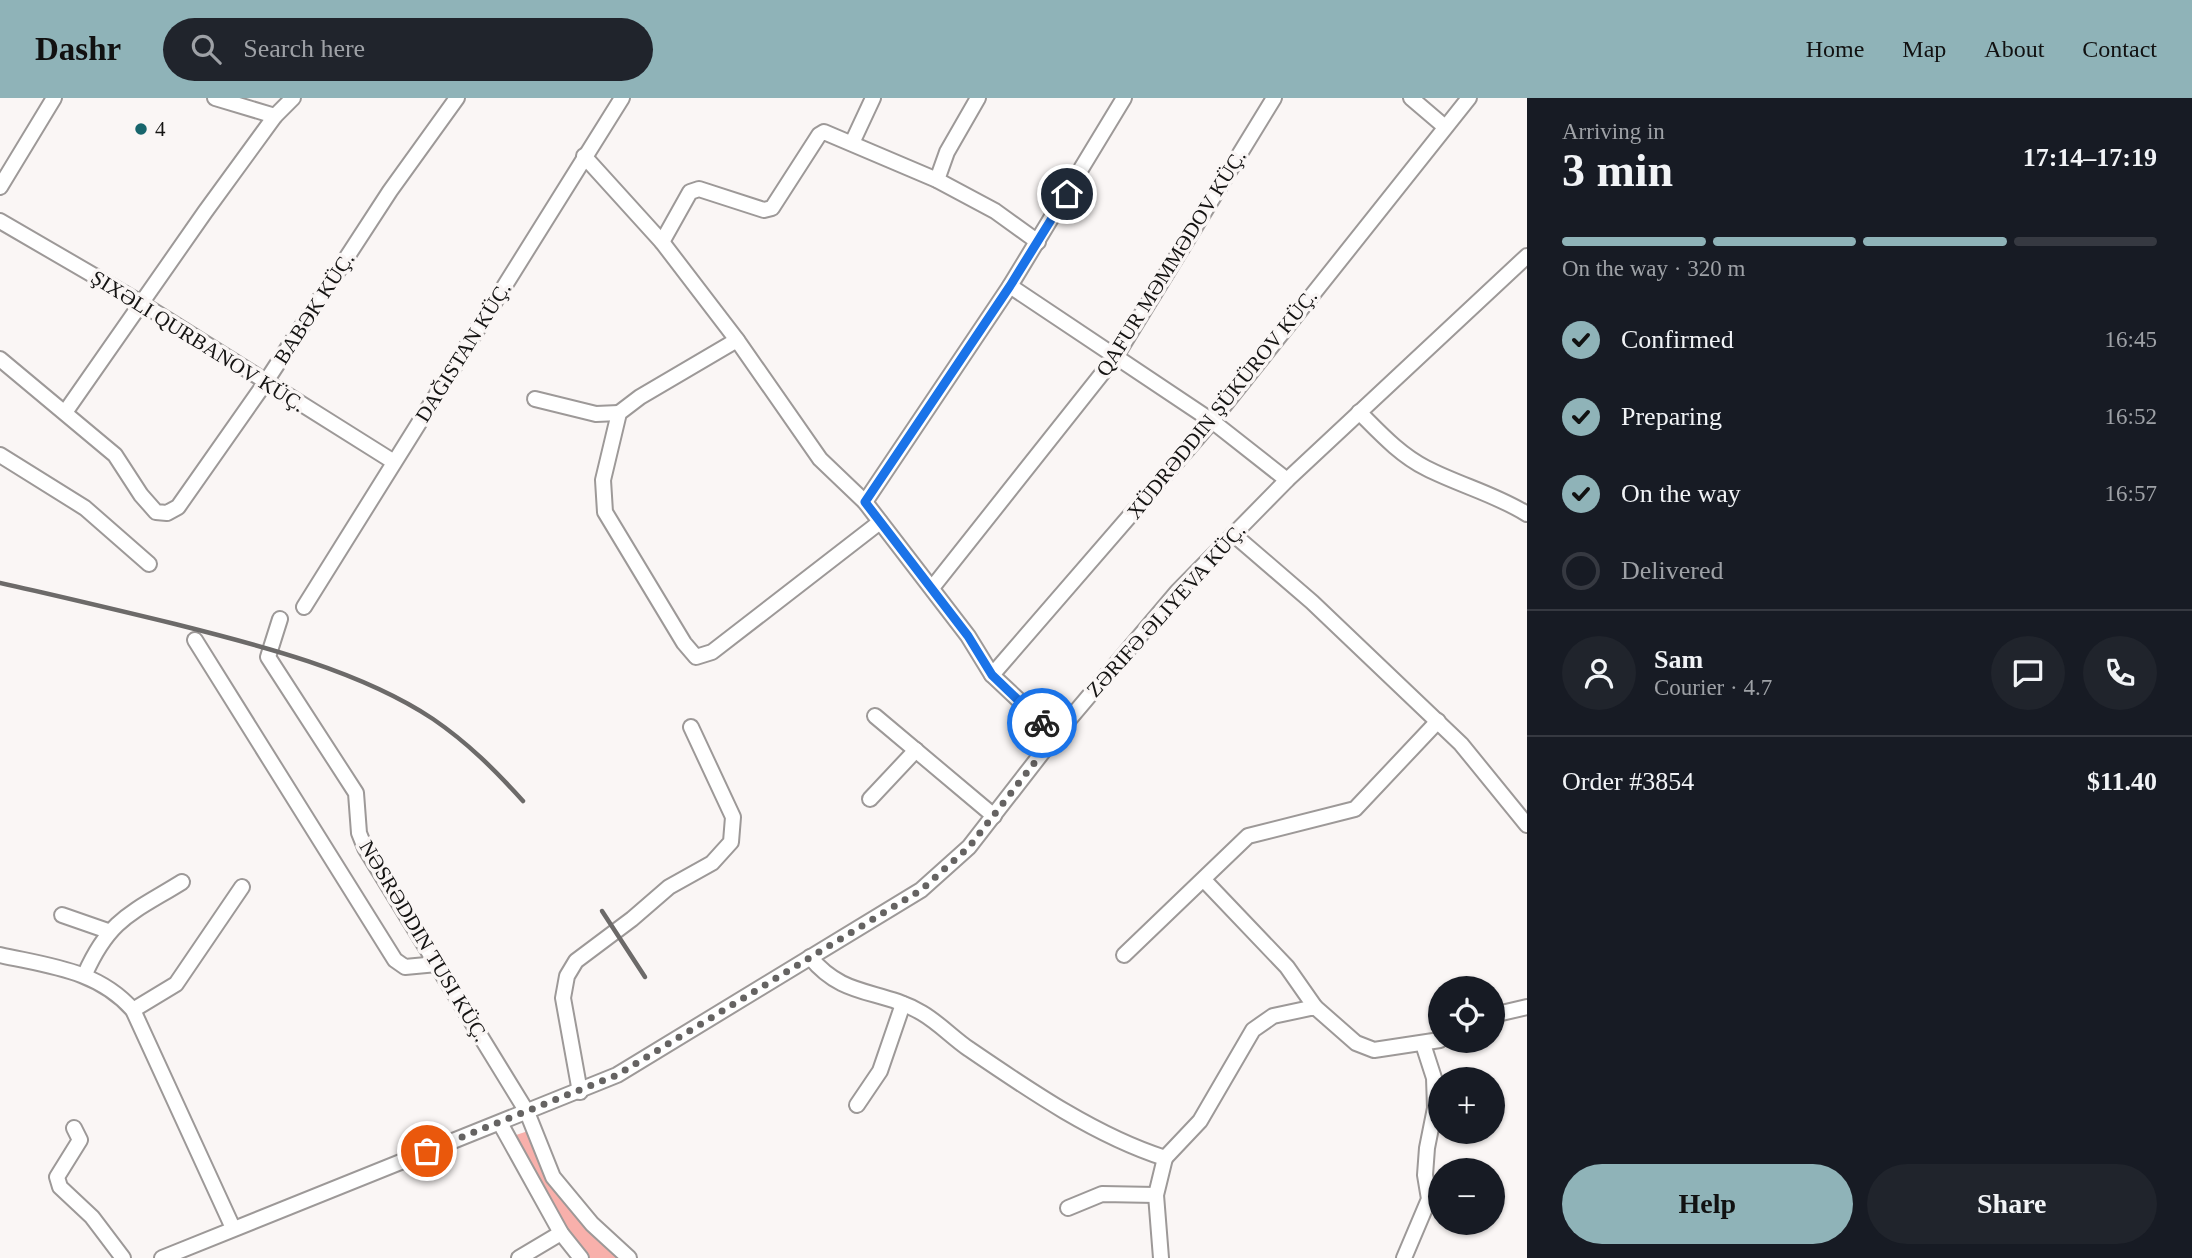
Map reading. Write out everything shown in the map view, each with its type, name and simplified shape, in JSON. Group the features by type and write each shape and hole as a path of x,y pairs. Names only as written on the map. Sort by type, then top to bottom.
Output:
{"street":[{"path":"0,187 54,98"},
{"path":"215,98 275,117"},
{"path":"0,359 65,411 275,117 293,98"},
{"name":"BABƏK KÜÇ.","path":"65,411 116,455 141,495 156,512 167,513 178,507 265,383 390,191 457,98"},
{"path":"852,143 873,98"},
{"path":"937,180 947,152 978,98"},
{"path":"865,502 1010,286 1124,98"},
{"name":"QAFUR MƏMMƏDOV KÜÇ.","path":"932,588 1116,356 1274,98"},
{"path":"1411,98 1445,127"},
{"name":"XÜDRƏDDIN ŞÜKÜROV KÜÇ.","path":"992,675 1212,421 1469,98"},
{"path":"304,607 620,99"},
{"path":"662,242 690,192 699,188 764,210 772,208 818,135 830,133 937,180 995,211 1038,242"},
{"path":"584,156 662,242 737,340 820,459 865,502 968,636 992,675 1056,735"},
{"path":"0,221 141,303 394,462"},
{"name":"ZƏRIFƏ ƏLIYEVA KÜÇ.","path":"162,1258 580,1092 652,1056 930,883 969,847 1056,735 1177,592 1287,480 1527,257"},
{"path":"1010,286 1212,421 1287,480"},
{"path":"535,400 596,414 619,413 640,397 737,340"},
{"path":"1359,412 1394,447 1426,468 1508,502 1527,513"},
{"path":"619,413 603,480 605,512 684,643 696,657 712,652 880,522"},
{"path":"0,455 85,508 149,564"},
{"path":"1233,534 1312,602 1461,744 1527,825"},
{"name":"NƏSRƏDDIN TUSI KÜÇ.","path":"280,619 268,657 356,793 359,833 366,848 527,1112 553,1177 592,1224 629,1258"},
{"path":"195,640 396,960 405,967 437,964"},
{"path":"875,716 994,816"},
{"path":"1124,956 1248,836 1355,808 1438,722"},
{"path":"580,1092 563,998 567,976 576,961 669,887 712,863 731,842 733,817 691,727"},
{"path":"870,799 916,750"},
{"path":"1204,880 1287,967 1315,1007 1356,1043 1374,1050 1428,1043"},
{"path":"85,974 108,931 122,919 182,882"},
{"path":"133,1010 176,984 242,887"},
{"path":"62,915 108,931"},
{"path":"0,955 85,974 111,988 133,1010 233,1228"},
{"path":"810,957 834,982 904,1004 923,1014 969,1049 1056,1104 1123,1141 1166,1158"},
{"path":"857,1105 880,1071 904,1004"},
{"path":"1161,1258 1156,1195 1166,1158 1200,1121 1253,1030 1273,1016 1315,1007"},
{"path":"1505,1012 1527,1007"},
{"path":"1404,1258 1429,1199 1426,1161 1435,1108 1434,1078 1423,1044"},
{"path":"500,1123 561,1233 581,1258"},
{"path":"74,1128 80,1140 57,1177 60,1187 92,1217 123,1258"},
{"path":"1068,1208 1102,1194 1156,1195"},
{"path":"519,1258 561,1233"}],"shaded area":[{"path":"531,1130 576,1213 618,1258 589,1258 555,1213 513,1136"}],"railway":[{"path":"0,583 241,641 342,673 405,702 433,719 481,757 523,801"},
{"path":"602,911 645,977"}],"way so far":[{"path":"427,1151 617,1075 921,890 969,847 1056,735 1042,723"}],"place":[{"name":"4","path":"141,129"}],"route":[{"path":"1042,723 992,675 968,636 865,502 1010,286 1067,194"}]}
